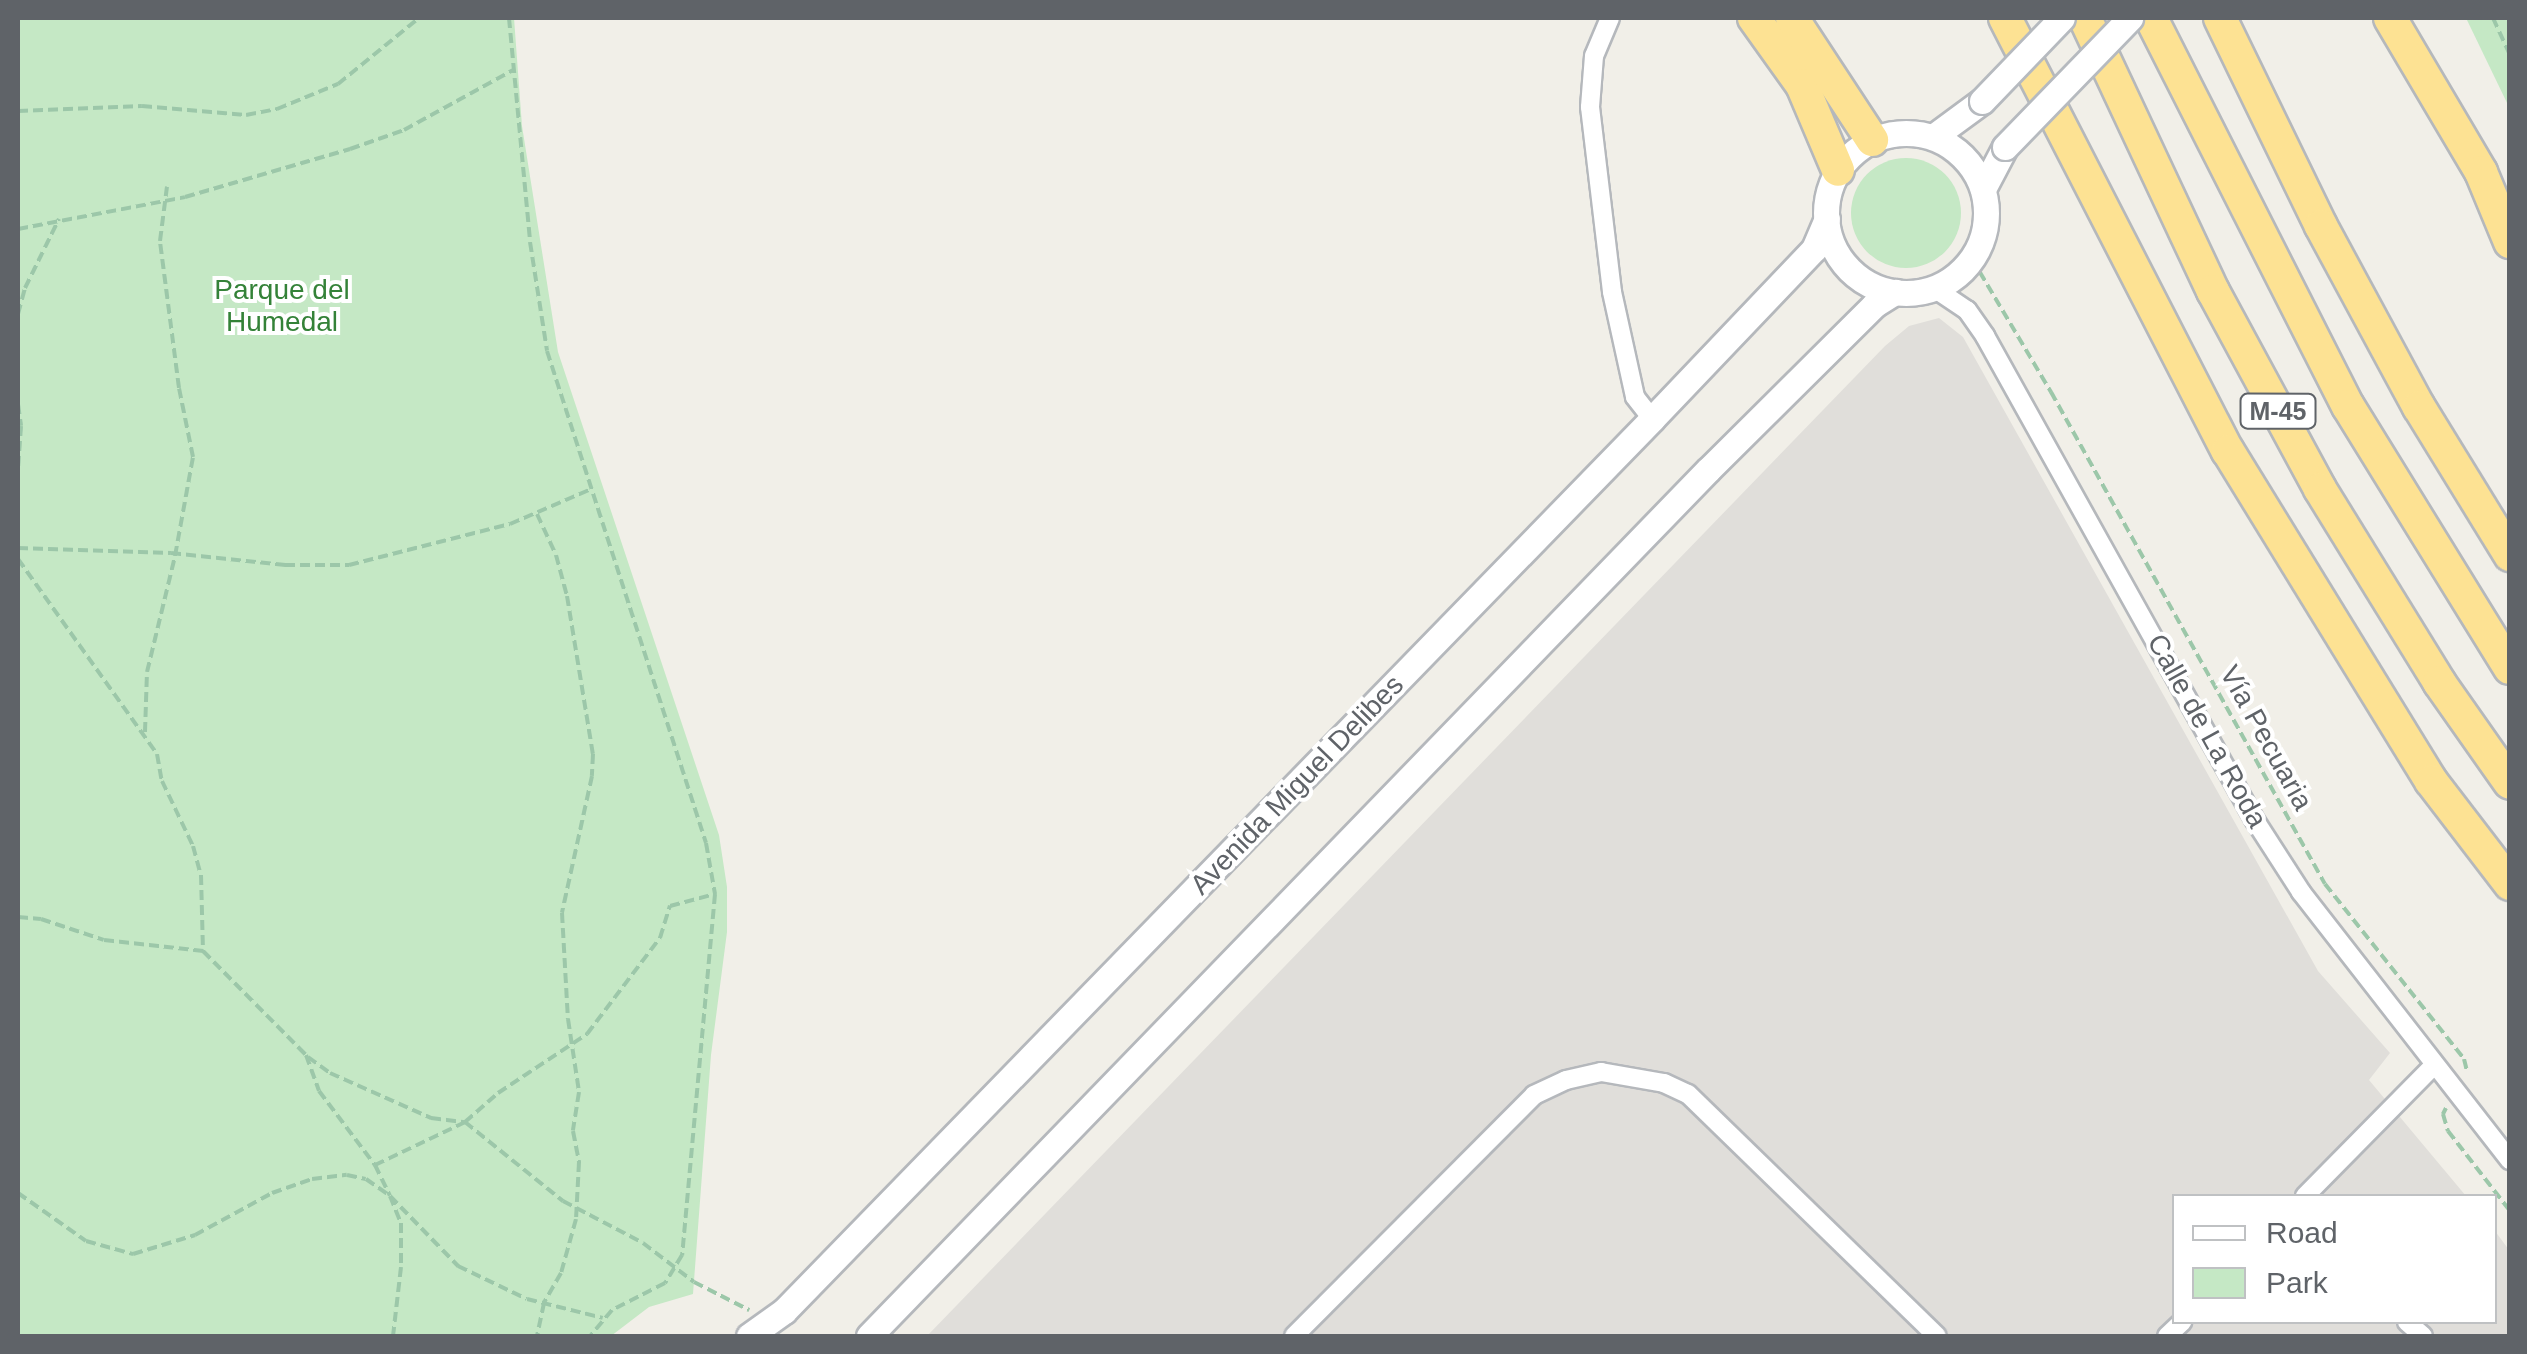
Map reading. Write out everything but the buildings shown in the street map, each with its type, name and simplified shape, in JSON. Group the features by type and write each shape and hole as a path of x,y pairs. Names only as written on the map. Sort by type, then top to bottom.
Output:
{"highway":[{"path":"1754,18 1802,84 1838,170"},
{"path":"1792,18 1872,140"},
{"path":"2005,18 2228,451 2510,910"},
{"path":"2023,18 2085,176"},
{"name":"M-45","path":"2085,18 2213,291 2320,489 2439,682 2510,782"},
{"name":"M-45","path":"2150,18 2348,406 2510,668"},
{"path":"2220,18 2321,226 2418,406 2510,555"},
{"path":"2390,18 2482,172 2510,242"},
{"path":"2431,781 2510,884"}],"main road":[{"path":"1933,137 1982,100 2062,18"},
{"path":"1983,189 2005,147 2130,18"},
{"path":"869,1336 1708,470 1874,305 1895,292 1934,288 1955,276 1972,259 1982,237 1986,213 1983,189 1964,157 1933,137 1902,133 1872,140 1838,170 1828,194 1826,219 1831,240 1856,275 1895,292"},
{"name":"Avenida Miguel Delibes","path":"750,1336 784,1311 1652,420 1814,249 1826,219"}],"street":[{"path":"1610,18 1594,56 1590,106 1612,292 1634,397 1652,420"},
{"name":"Calle de La Roda","path":"1934,288 1967,310 1985,336 2292,878 2510,1160"},
{"path":"2307,1194 2434,1065"},
{"path":"1294,1336 1534,1095 1566,1080 1601,1072 1664,1083 1688,1094 1937,1336"}],"path":[{"path":"18,111 142,106 246,115 277,109 338,84 419,18"},
{"path":"509,18 539,311 589,490 706,843 715,894 687,1234 676,1270 664,1283 603,1318 590,1336"},
{"path":"2493,18 2510,55"},
{"path":"18,228 164,200 404,130 513,70"},
{"path":"145,732 146,672 193,457 178,388 160,242 167,186"},
{"path":"18,314 25,288 59,219"},
{"name":"Vía Pecuaria","path":"1972,259 2052,392 2326,884 2464,1059 2468,1080 2443,1114 2448,1130 2497,1194"},
{"path":"18,404 22,426 18,469"},
{"path":"18,548 174,553 286,565 348,565 536,514 589,490"},
{"path":"536,514 556,555 566,596 593,754 592,776 562,913 568,1019 579,1092 573,1131 579,1162 577,1208 573,1242 544,1303 538,1336"},
{"path":"18,560 69,636 158,754 162,781 194,846 200,875 203,951"},
{"path":"375,1165 465,1122 498,1093 588,1034 660,938 670,906 715,894"},
{"path":"18,917 41,919 104,940 203,951 306,1056 330,1073 431,1118 465,1122 525,1175 577,1208 643,1242 676,1270 749,1310"},
{"path":"306,1056 320,1091 375,1165 390,1196 402,1238 393,1336"},
{"path":"18,1193 86,1241 133,1254 196,1235 272,1193 312,1179 366,1179 390,1196 458,1266 544,1303 603,1318"}],"shaded area":[{"path":"1939,318 1963,337 2318,971 2390,1053 2369,1080 2464,1194 2172,1194 2172,1324 2497,1324 2497,1234 2509,1250 2509,1336 927,1336 1885,346 1909,326"}],"green space":[{"name":"Parque del Humedal","path":"18,18 514,18 522,126 558,352 719,835 727,887 727,932 711,1055 693,1294 649,1307 611,1336 18,1336"},
{"path":"2466,18 2509,18 2509,107"},
{"path":"1906,158 1927,162 1945,174 1957,192 1961,213 1957,234 1945,252 1927,264 1906,268 1885,264 1867,252 1855,234 1851,213 1855,192 1867,174 1885,162"}]}
